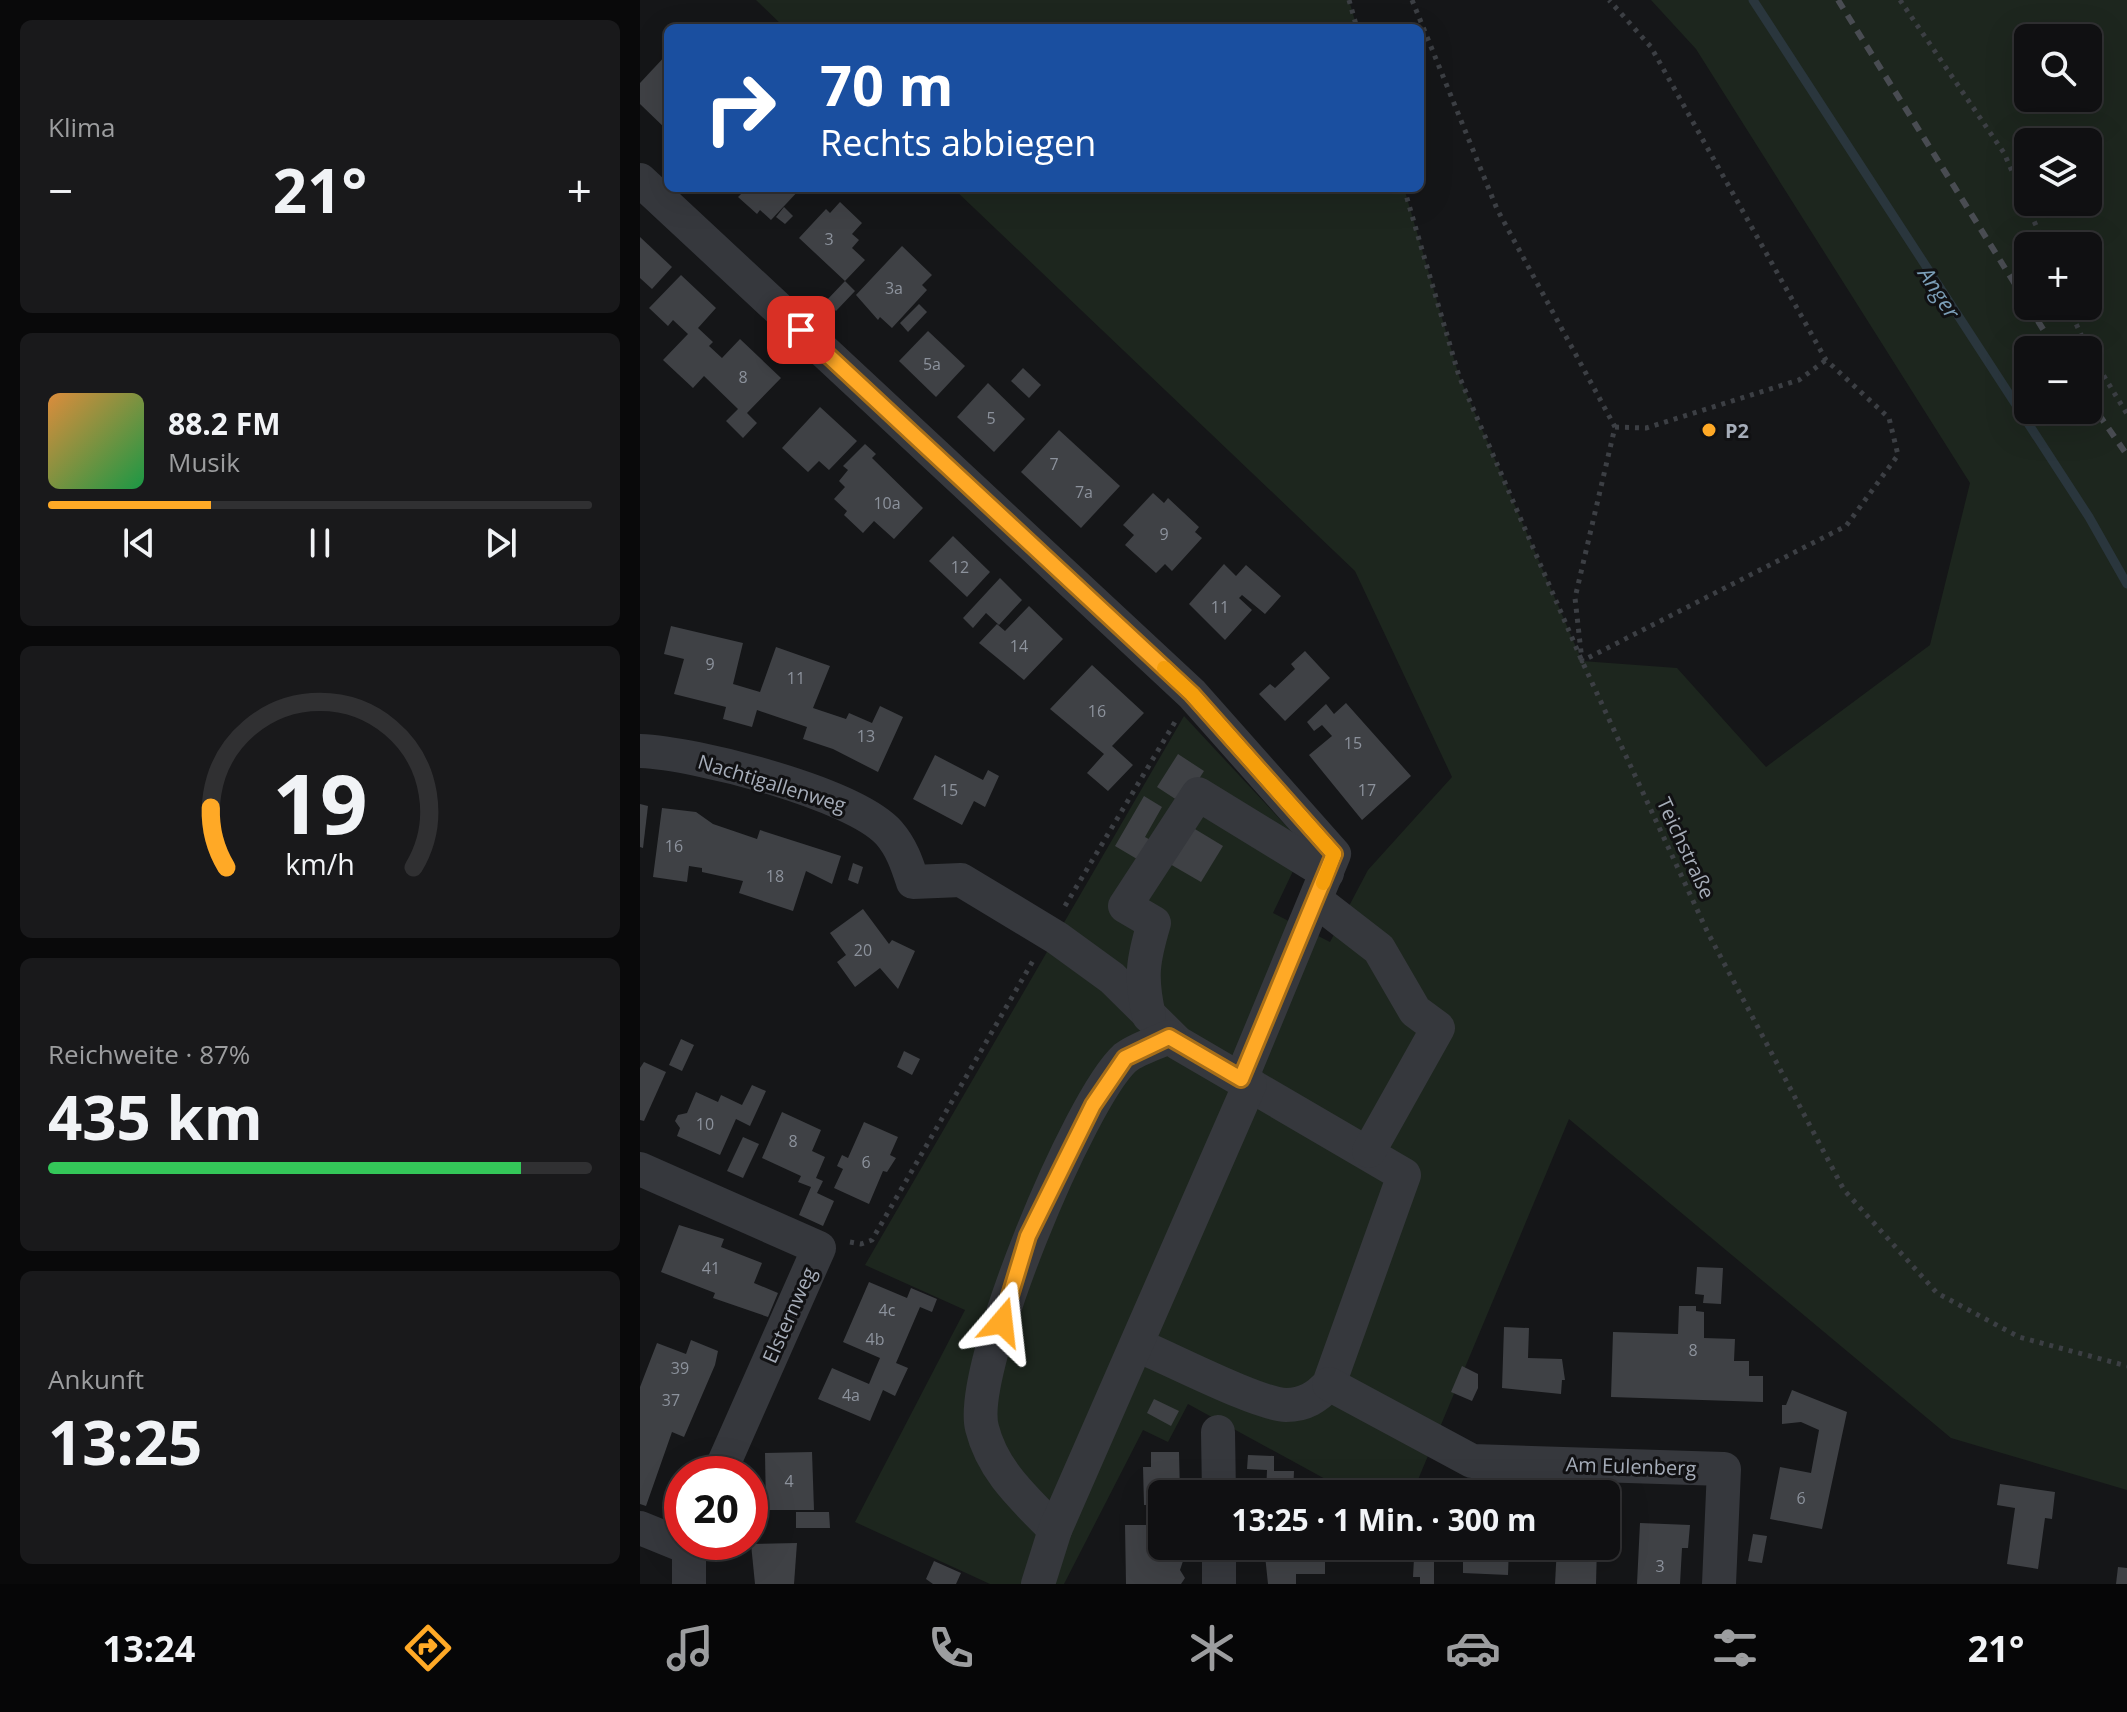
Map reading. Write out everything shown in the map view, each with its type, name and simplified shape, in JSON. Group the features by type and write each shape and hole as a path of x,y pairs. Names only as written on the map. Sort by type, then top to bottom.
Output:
{"street":[{"path":"640,180 1192,694 1334,854 1302,928 1246,1081 1137,1345 1055,1530 1038,1584"},
{"name":"Nachtigallenweg","path":"640,751 704,761 858,810 888,831 903,851 913,882 961,880 1049,933"},
{"path":"1159,1026 1141,984 1142,964 1154,923 1125,906 1198,794 1322,887 1379,949 1415,1011 1438,1028 1369,1151"},
{"path":"1049,933 1112,978 1159,1026 1404,1175 1329,1384 1309,1401 1285,1405 1272,1403 1137,1345"},
{"path":"1055,1530 999,1473 981,1426 985,1379 1028,1236 1093,1105 1125,1058 1159,1026"},
{"name":"Elsternweg","path":"640,1169 819,1248 727,1456"},
{"name":"Am Eulenberg","path":"1329,1384 1472,1461 1724,1469 1719,1584"},
{"path":"1218,1432 1219,1480"},
{"path":"640,1528 664,1536"},
{"path":"688,1560 689,1584"},
{"path":"1219,1560 1219,1584"}],"path":[{"path":"1349,0 1356,24"},
{"path":"1412,0 1422,24"},
{"path":"1424,30 1497,209 1615,427 1575,598 1582,661 1846,526 1898,455 1889,418 1826,360 1651,47 1609,0"},
{"path":"1900,0 2004,153 2039,232"},
{"name":"Teichstraße","path":"1405,192 1459,376 1582,661 1707,931 1844,1190 1937,1293 2019,1337 2127,1366"},
{"path":"1615,427 1646,428 1799,380 1826,360"},
{"path":"2102,373 2127,414"},
{"path":"819,1248 826,1239 861,1244 872,1240 1049,933 1192,694"}],"shaded area":[{"path":"756,0 1349,0 1356,24 781,24"},
{"path":"1651,0 2127,0 2127,1490 1951,1438 1569,1119 1418,1480 1327,1480 1188,1404 1168,1442 1143,1430 1064,1584 990,1584 855,1522 965,1310 865,1265 1184,716 1305,846 1273,913 1330,942 1368,870 1452,777 1355,571 957,192 1405,192 1459,376 1582,661 1677,668 1766,767 1930,645 1970,483 1696,49"}],"building":[{"path":"664,57 664,127 640,104 640,83"},
{"path":"743,192 797,192 771,220 760,210 757,214 738,197"},
{"path":"840,202 862,223 852,234 859,240 852,248 865,260 845,281 799,238 826,209 830,213"},
{"path":"784,207 793,216 785,224 776,217"},
{"path":"640,237 672,267 652,289 640,278"},
{"path":"902,246 932,275 922,285 927,290 892,328 880,317 878,320 856,295"},
{"path":"681,275 716,308 698,328 713,342 709,346 722,358 740,339 781,378 747,413 757,423 743,438 726,421 738,409 704,376 693,388 663,360 688,334 673,320 668,326 649,308"},
{"path":"845,281 855,291 836,311 826,301"},
{"path":"919,304 927,312 908,332 900,323"},
{"path":"928,331 965,366 936,397 899,361"},
{"path":"1023,368 1041,385 1029,398 1011,381"},
{"path":"988,383 1025,419 994,452 957,417"},
{"path":"820,407 857,441 829,470 819,461 808,472 782,448"},
{"path":"1059,430 1120,486 1081,528 1021,472"},
{"path":"865,444 876,454 872,458 923,508 894,539 874,521 863,533 844,515 847,511 834,499 845,487 839,481 848,470 843,466"},
{"path":"1153,493 1164,503 1168,498 1199,527 1195,532 1202,538 1172,571 1165,564 1156,573 1125,545 1134,535 1123,525"},
{"path":"953,536 990,572 967,597 929,561"},
{"path":"1224,564 1236,576 1246,565 1281,596 1265,614 1242,595 1239,598 1252,610 1225,640 1189,604"},
{"path":"1000,578 1022,600 999,625 986,613 973,628 963,618"},
{"path":"1029,606 1063,639 1024,680 979,643 997,624 1005,631"},
{"path":"671,626 743,643 733,684 760,692 776,647 830,666 813,708 846,719 849,713 872,723 880,706 903,717 878,772 833,749 803,739 807,727 757,710 752,727 723,719 726,707 674,694 684,659 664,654"},
{"path":"1305,651 1330,678 1285,721 1259,694 1270,684 1275,688 1295,669 1291,664"},
{"path":"1092,665 1144,713 1112,746 1133,765 1108,791 1087,773 1104,754 1050,709"},
{"path":"1346,703 1411,776 1362,820 1309,755 1332,736 1322,725 1314,731 1307,722 1326,704 1334,714"},
{"path":"1178,754 1204,771 1183,804 1157,787"},
{"path":"935,755 983,780 988,770 999,776 985,807 974,801 962,825 913,799"},
{"path":"1144,796 1162,807 1145,837 1154,842 1142,862 1115,846"},
{"path":"640,804 648,806 643,848 640,847"},
{"path":"662,808 696,812 713,824 757,839 760,830 841,856 832,884 806,871 793,911 739,893 743,881 702,872 702,868 689,866 687,882 653,877"},
{"path":"1185,823 1223,846 1201,882 1163,860"},
{"path":"853,863 863,867 858,884 848,880"},
{"path":"863,909 889,944 892,940 915,951 898,989 880,968 855,987 837,962 846,955 830,933"},
{"path":"681,1039 694,1045 682,1071 669,1065"},
{"path":"904,1051 920,1059 912,1075 897,1067"},
{"path":"644,1062 666,1072 644,1121 640,1120 640,1068"},
{"path":"752,1085 766,1091 750,1126 736,1119 720,1155 677,1136 680,1128 675,1121 678,1115 687,1113 696,1092 718,1102 721,1095 742,1105"},
{"path":"782,1112 821,1130 812,1151 825,1157 816,1178 823,1181 817,1193 834,1201 823,1226 799,1215 811,1187 798,1182 801,1176 762,1158"},
{"path":"864,1122 898,1137 890,1155 896,1158 887,1172 883,1171 869,1204 834,1188 843,1169 837,1166 842,1155 848,1158"},
{"path":"743,1137 759,1144 743,1178 727,1171"},
{"path":"679,1225 724,1239 721,1247 762,1263 754,1283 778,1293 768,1317 713,1298 715,1293 661,1272"},
{"path":"1697,1267 1723,1268 1721,1304 1703,1303 1704,1295 1695,1294"},
{"path":"869,1282 907,1298 911,1288 937,1299 932,1312 920,1307 896,1363 908,1368 895,1396 883,1390 870,1421 818,1399 832,1368 869,1384 880,1358 843,1342"},
{"path":"1679,1306 1696,1306 1696,1311 1704,1312 1704,1338 1735,1339 1734,1361 1749,1361 1749,1376 1763,1376 1763,1402 1611,1397 1613,1332 1678,1334"},
{"path":"1504,1327 1529,1328 1528,1358 1562,1359 1565,1380 1562,1380 1561,1394 1502,1388"},
{"path":"691,1340 718,1351 715,1365 684,1437 672,1432 646,1506 640,1504 640,1387 657,1343 686,1354"},
{"path":"1462,1366 1478,1374 1478,1388 1472,1401 1451,1392"},
{"path":"1792,1390 1847,1412 1822,1529 1770,1519 1780,1467 1811,1473 1819,1430 1801,1422 1782,1424 1782,1405 1786,1405"},
{"path":"1154,1399 1179,1411 1171,1426 1147,1413"},
{"path":"812,1452 814,1510 768,1510 768,1456 765,1453"},
{"path":"1151,1452 1179,1452 1180,1480 1148,1480 1148,1505 1144,1505 1143,1467 1151,1467"},
{"path":"1248,1455 1274,1456 1274,1471 1294,1471 1294,1480 1267,1480 1267,1470 1247,1469"},
{"path":"2000,1484 2055,1492 2052,1519 2045,1518 2038,1569 2007,1564 2015,1508 1997,1505"},
{"path":"796,1512 829,1512 830,1528 796,1528"},
{"path":"1640,1523 1690,1525 1688,1548 1682,1548 1680,1584 1637,1584"},
{"path":"1125,1525 1148,1525 1148,1560 1183,1560 1180,1570 1185,1578 1181,1584 1126,1584"},
{"path":"1753,1534 1767,1536 1762,1563 1748,1561"},
{"path":"797,1543 794,1584 755,1584 753,1560 768,1560 768,1544"},
{"path":"1265,1560 1325,1560 1325,1574 1296,1574 1296,1584 1268,1584"},
{"path":"1414,1560 1434,1560 1434,1584 1420,1584 1420,1577 1413,1577"},
{"path":"1463,1560 1509,1560 1508,1575 1463,1573"},
{"path":"1556,1560 1597,1560 1596,1584 1555,1584"},
{"path":"934,1561 961,1573 956,1584 933,1584 926,1579"},
{"path":"2118,1567 2127,1568 2127,1584 2116,1584"}],"waterway":[{"name":"Anger","path":"1753,0 2089,517 2127,584"}],"railway":[{"path":"1838,0 2047,336"},
{"path":"2102,419 2127,455"}],"slow traffic":[{"path":"1164,668 1192,694 1334,854 1323,883"}],"place":[{"name":"P2","path":"1709,430"}],"route":[{"path":"801,330 1192,694 1334,854 1241,1079 1169,1037 1125,1058 1093,1105 1028,1236 1002,1322"}]}
